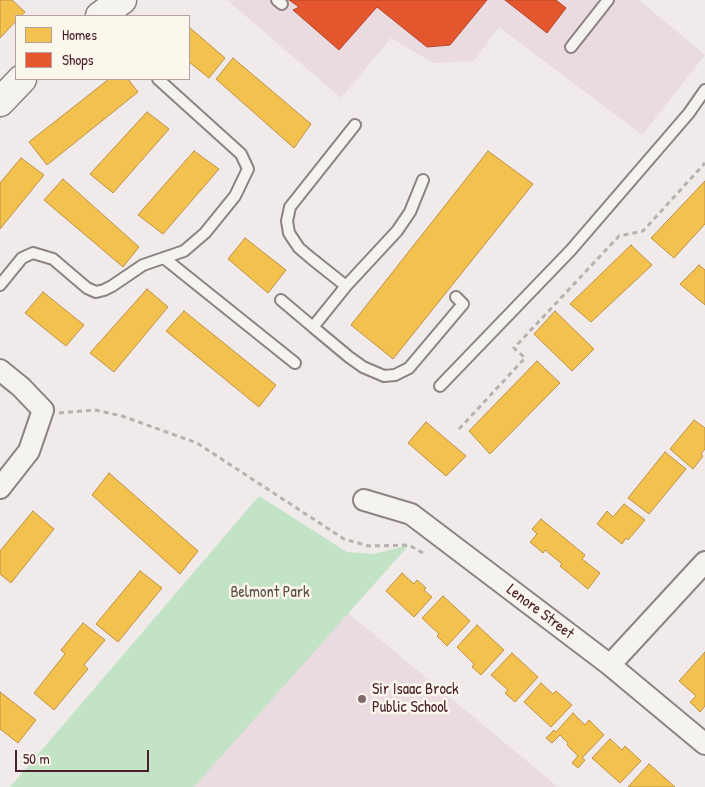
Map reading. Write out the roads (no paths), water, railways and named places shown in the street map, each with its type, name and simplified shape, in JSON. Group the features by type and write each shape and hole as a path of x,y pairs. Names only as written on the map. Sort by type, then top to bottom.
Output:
{"street":[{"path":"101,15 122,0"},
{"path":"0,102 21,80"},
{"path":"0,370 21,387 43,410 29,451 0,488"},
{"name":"Lenore Street","path":"364,500 411,514 610,665 705,744"},
{"path":"610,665 705,562"}],"lane":[{"path":"571,48 608,0"},
{"path":"0,284 22,258 33,253 53,259 87,288 96,292 112,286 143,265 184,251 205,233 235,196 248,169 241,154 159,80"},
{"path":"440,386 572,250 689,114 705,90"},
{"path":"346,286 299,248 289,233 287,221 290,207 355,125"},
{"path":"313,327 346,286 397,231 410,212 423,180"},
{"path":"164,258 295,363"},
{"path":"281,300 349,357 363,367 384,376 395,375 409,368 463,304 456,298"}],"place":[{"name":"Sir Isaac Brock Public School","path":"362,699"}],"park label":[{"name":"Belmont Park","path":"270,593"}]}
